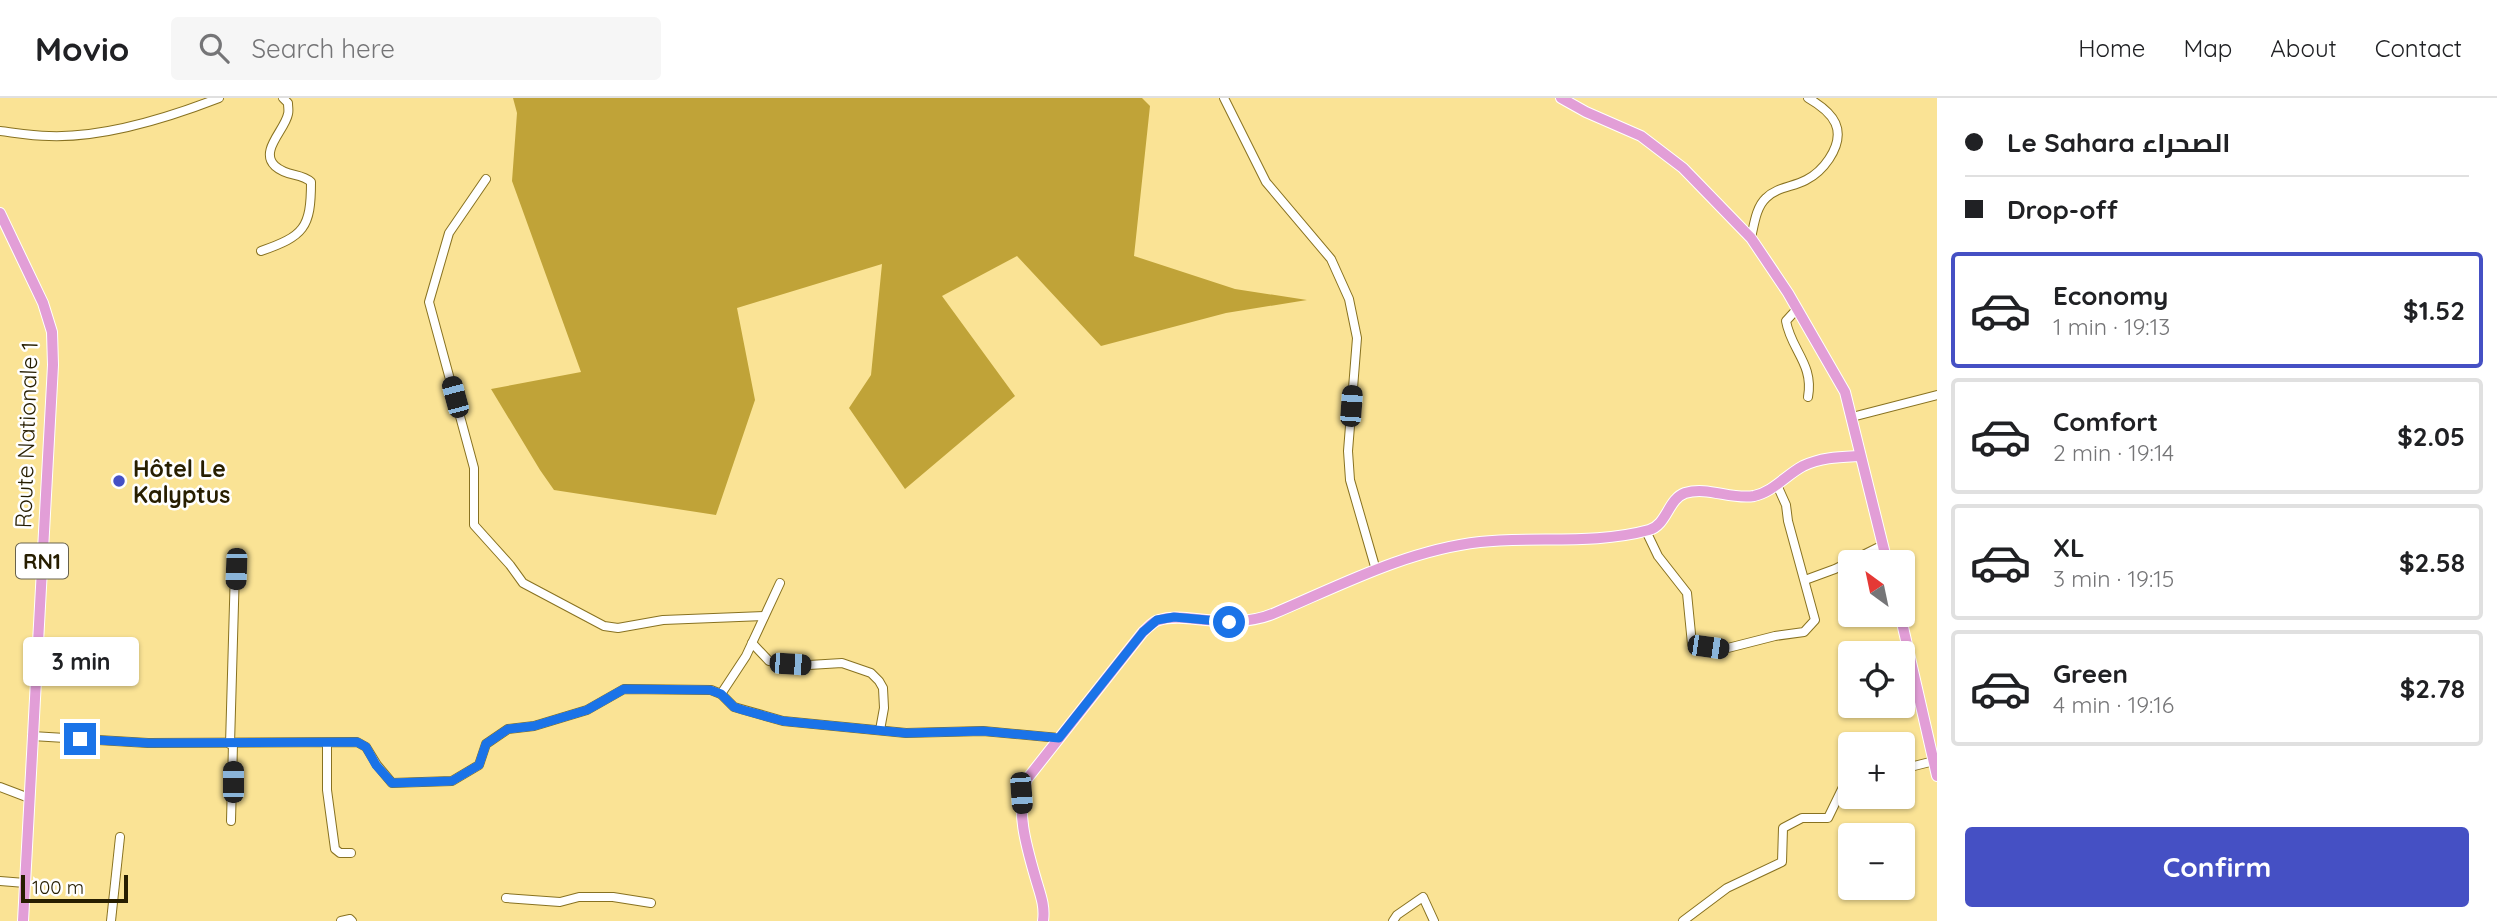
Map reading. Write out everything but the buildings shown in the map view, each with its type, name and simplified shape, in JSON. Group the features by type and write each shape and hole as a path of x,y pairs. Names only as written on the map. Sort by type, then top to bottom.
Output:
{"main road":[{"path":"1561,98 1641,136 1683,168 1751,238 1839,380 1852,417 1884,550"},
{"name":"Route Nationale 1","path":"0,213 43,303 52,332 53,365 23,921"},
{"path":"1043,921 1042,900 1031,863 1021,793 1027,779 1059,738 1143,632 1157,620 1174,617 1229,622 1264,618 1376,570 1440,550 1477,543 1611,538 1646,531 1653,529 1663,520 1671,506 1685,493 1699,491 1753,496 1777,485 1802,467 1826,458 1860,456"},
{"path":"1903,627 1937,776"}],"street":[{"path":"0,131 51,136 101,131 183,112 219,98"},
{"path":"261,251 288,242 302,231 311,200 310,182 305,177 290,176 273,164 270,157 270,149 288,114 288,103 283,98"},
{"path":"1224,98 1266,182 1331,259 1349,299 1357,338 1348,451 1350,480 1376,570"},
{"path":"1229,109 1234,98"},
{"path":"1751,238 1756,216 1766,197 1818,173 1836,148 1840,137 1835,122 1823,107 1808,98"},
{"path":"486,179 449,233 429,302 474,468 474,525 523,583 604,626 618,628 663,620 764,616"},
{"path":"1797,309 1786,321 1788,331 1808,370 1808,397"},
{"path":"1852,417 1937,395"},
{"path":"1646,531 1658,556 1687,593 1692,645 1724,649 1804,632 1815,620 1786,505 1777,485"},
{"path":"1805,580 1835,569 1883,545"},
{"path":"231,821 236,569"},
{"path":"721,694 752,643 780,583"},
{"path":"752,643 769,661 809,665 842,663 871,673 883,688 884,708 880,730"},
{"path":"32,736 149,743 363,743 376,765 392,783 452,781 479,765 486,744 502,733 587,710 624,689 680,689 710,690 721,694 734,707 783,721 906,733 983,731 1059,738"},
{"path":"327,743 327,790 335,849 340,853 351,853"},
{"path":"1915,766 1934,761"},
{"path":"0,787 29,798"},
{"path":"1683,921 1727,888 1782,862 1783,828 1802,818 1828,818 1838,797"},
{"path":"110,921 120,837"},
{"path":"0,881 26,883"},
{"path":"506,898 560,902 579,897 602,897 651,903"},
{"path":"1393,921 1396,915 1423,897 1434,921"},
{"path":"341,921 352,921"}],"shaded area":[{"path":"513,98 1142,98 1150,106 1134,256 1235,289 1307,300 1226,313 1101,346 1017,256 942,296 1015,396 905,489 849,408 871,375 882,264 737,308 755,400 716,515 554,490 491,389 581,372 512,181 517,113"}],"place":[{"name":"Hôtel Le Kalyptus","path":"119,481"}],"route":[{"path":"80,739 230,744 357,742 363,743 376,765 392,783 452,781 479,765 486,744 508,729 534,726 587,710 624,689 710,690 721,694 734,707 783,721 906,733 983,731 1059,738 1143,632 1157,620 1174,617 1229,622"}]}
